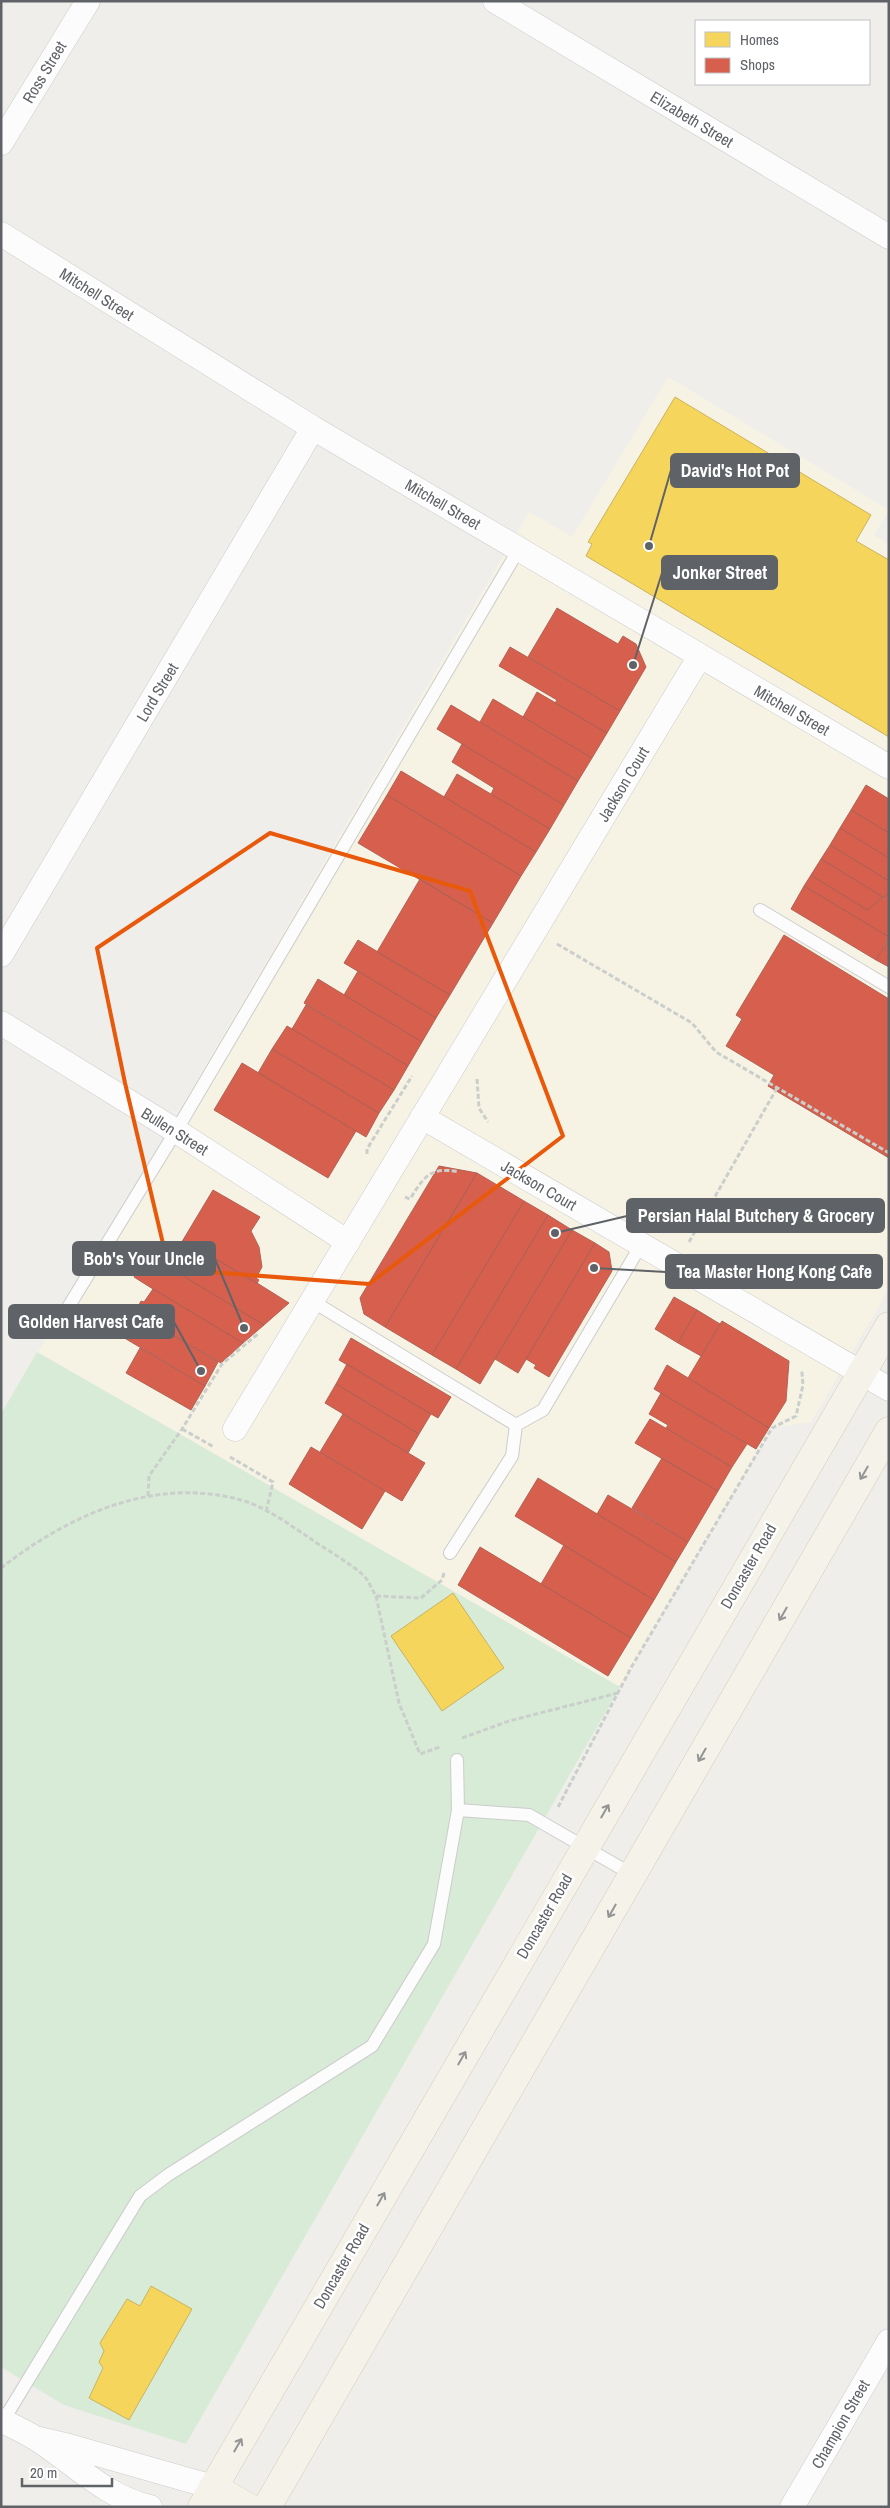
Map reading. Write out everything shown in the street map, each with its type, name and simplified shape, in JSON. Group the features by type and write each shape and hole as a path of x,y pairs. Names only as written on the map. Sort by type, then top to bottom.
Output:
{"main road":[{"name":"Doncaster Road","path":"208,2497 584,1847 889,1326"},
{"path":"267,2507 889,1431"},
{"path":"208,2497 248,2507"}],"street":[{"name":"Ross Street","path":"1,143 88,1"},
{"name":"Elizabeth Street","path":"495,1 889,237"},
{"name":"Mitchell Street","path":"1,234 313,428 889,767"},
{"name":"Lord Street","path":"1,955 313,428"},
{"name":"Jackson Court","path":"235,1429 700,656"},
{"name":"Bullen Street","path":"1,1023 176,1131 348,1242"},
{"name":"Jackson Court","path":"422,1117 889,1389"},
{"name":"Champion Street","path":"792,2507 889,2341"},
{"path":"2,2420 35,2438 85,2476 120,2495 150,2507"},
{"path":"35,2438 78,2448 208,2497"}],"lane":[{"path":"53,1332 176,1131 519,549"},
{"path":"760,910 889,987"},
{"path":"516,1425 543,1410 641,1245"},
{"path":"312,1301 516,1425"},
{"path":"450,1554 512,1456 516,1425"},
{"path":"2,2420 140,2196 168,2175 372,2046 434,1944 458,1810 457,1760"},
{"path":"458,1810 529,1815 633,1875"}],"path":[{"path":"535,930 692,1023 716,1052 889,1153"},
{"path":"382,1184 410,1199 424,1177 445,1169 472,1174 496,1135 479,1108 478,1080 453,1066"},
{"path":"676,1265 777,1088"},
{"path":"548,1826 618,1693 772,1428 796,1416 803,1385 802,1373 794,1368"},
{"path":"182,1429 215,1448"},
{"path":"224,1453 274,1482 266,1512"},
{"path":"1,1568 58,1528 110,1506 148,1496 190,1492 242,1500 284,1521 364,1577 376,1596 399,1703 420,1754 446,1744"},
{"path":"376,1596 421,1598 442,1580 450,1554"},
{"path":"455,1741 508,1721 618,1693"}],"highlighted area":[{"path":"270,833 470,891 563,1136 369,1284 169,1269 125,1083 97,948"}],"shaded area":[{"path":"668,377 889,510 874,535 889,544 889,1289 811,1422 772,1428 620,1687 38,1352 529,512 572,537"}],"green space":[{"path":"37,1352 620,1687 186,2444 64,2405 1,2367 1,1414"}],"building: Homes":[{"path":"675,397 871,515 856,541 889,560 889,737 586,556 592,544 588,542"},
{"path":"453,1593 504,1668 442,1711 391,1636"},
{"path":"151,2286 192,2309 129,2420 89,2398 103,2368 99,2362 104,2351 100,2343 127,2299 140,2306"}],"building: Shops":[{"path":"557,608 618,644 623,636 636,644 646,667 620,711 528,657"},
{"path":"510,647 620,711 607,733 555,703 557,700 499,666"},
{"path":"537,692 607,733 592,758 523,717"},
{"path":"493,699 592,758 578,781 480,722"},
{"path":"451,705 578,781 564,805 437,729"},
{"path":"462,744 564,805 550,829 491,794 494,788 452,762"},
{"path":"401,771 536,852 521,876 387,795"},
{"path":"457,774 550,829 536,852 444,797"},
{"path":"866,785 889,799 889,833 851,810"},
{"path":"387,795 521,876 493,923 358,843"},
{"path":"851,810 889,833 889,858 840,828"},
{"path":"840,828 889,858 889,881 830,845"},
{"path":"830,845 889,881 889,893 883,897 821,859"},
{"path":"821,859 883,897 867,910 811,875"},
{"path":"811,875 867,910 889,893 889,937 804,886"},
{"path":"420,879 493,923 450,995 377,952"},
{"path":"804,886 889,937 876,960 791,909"},
{"path":"784,935 889,999 889,1158 768,1086 774,1075 726,1046 742,1019 736,1015"},
{"path":"889,939 889,967 876,960"},
{"path":"358,940 450,995 436,1018 344,963"},
{"path":"358,971 436,1018 422,1042 344,995"},
{"path":"318,979 422,1042 408,1066 304,1003"},
{"path":"306,1005 408,1066 394,1090 292,1029"},
{"path":"287,1026 394,1090 379,1113 272,1049"},
{"path":"272,1049 379,1113 366,1137 258,1073"},
{"path":"242,1063 356,1131 328,1178 214,1110"},
{"path":"439,1166 477,1173 385,1327 364,1314 360,1298"},
{"path":"477,1173 524,1201 432,1355 385,1327"},
{"path":"213,1190 260,1217 251,1231 259,1247 262,1267 256,1278 259,1280 257,1283 183,1240"},
{"path":"524,1201 548,1215 456,1369 432,1355"},
{"path":"548,1215 572,1230 480,1384 456,1369"},
{"path":"572,1230 595,1243 518,1373 495,1359"},
{"path":"183,1240 289,1303 264,1325 167,1266"},
{"path":"595,1243 609,1252 612,1271 549,1377 534,1368 536,1365 526,1359"},
{"path":"149,1255 264,1325 243,1343 153,1289 134,1277"},
{"path":"153,1289 243,1343 221,1363 135,1313 141,1301 144,1302"},
{"path":"674,1297 697,1310 678,1343 655,1329"},
{"path":"125,1307 218,1362 205,1386 111,1330"},
{"path":"697,1310 720,1324 701,1356 678,1343"},
{"path":"722,1321 789,1361 786,1401 769,1428 688,1378"},
{"path":"351,1338 451,1397 438,1418 339,1360"},
{"path":"140,1348 205,1386 191,1410 126,1373"},
{"path":"347,1364 431,1414 419,1434 336,1384"},
{"path":"667,1365 769,1428 756,1449 654,1389"},
{"path":"336,1384 419,1434 408,1453 325,1403"},
{"path":"661,1393 747,1444 732,1467 666,1428 668,1425 649,1414"},
{"path":"343,1414 425,1463 402,1501 320,1452"},
{"path":"650,1419 732,1467 718,1491 635,1443"},
{"path":"311,1447 385,1491 362,1529 289,1484"},
{"path":"662,1458 718,1491 688,1542 632,1508"},
{"path":"538,1478 676,1562 654,1600 515,1516"},
{"path":"608,1495 688,1542 676,1562 597,1514"},
{"path":"564,1545 654,1600 631,1638 541,1584"},
{"path":"480,1547 631,1638 608,1676 458,1585"}],"place":[{"name":"David's Hot Pot","path":"649,546"},
{"name":"Jonker Street","path":"633,665"},
{"name":"Persian Halal Butchery & Grocery","path":"555,1233"},
{"name":"Tea Master Hong Kong Cafe","path":"594,1268"},
{"name":"Bob's Your Uncle","path":"244,1328"},
{"name":"Golden Harvest Cafe","path":"201,1371"}]}
